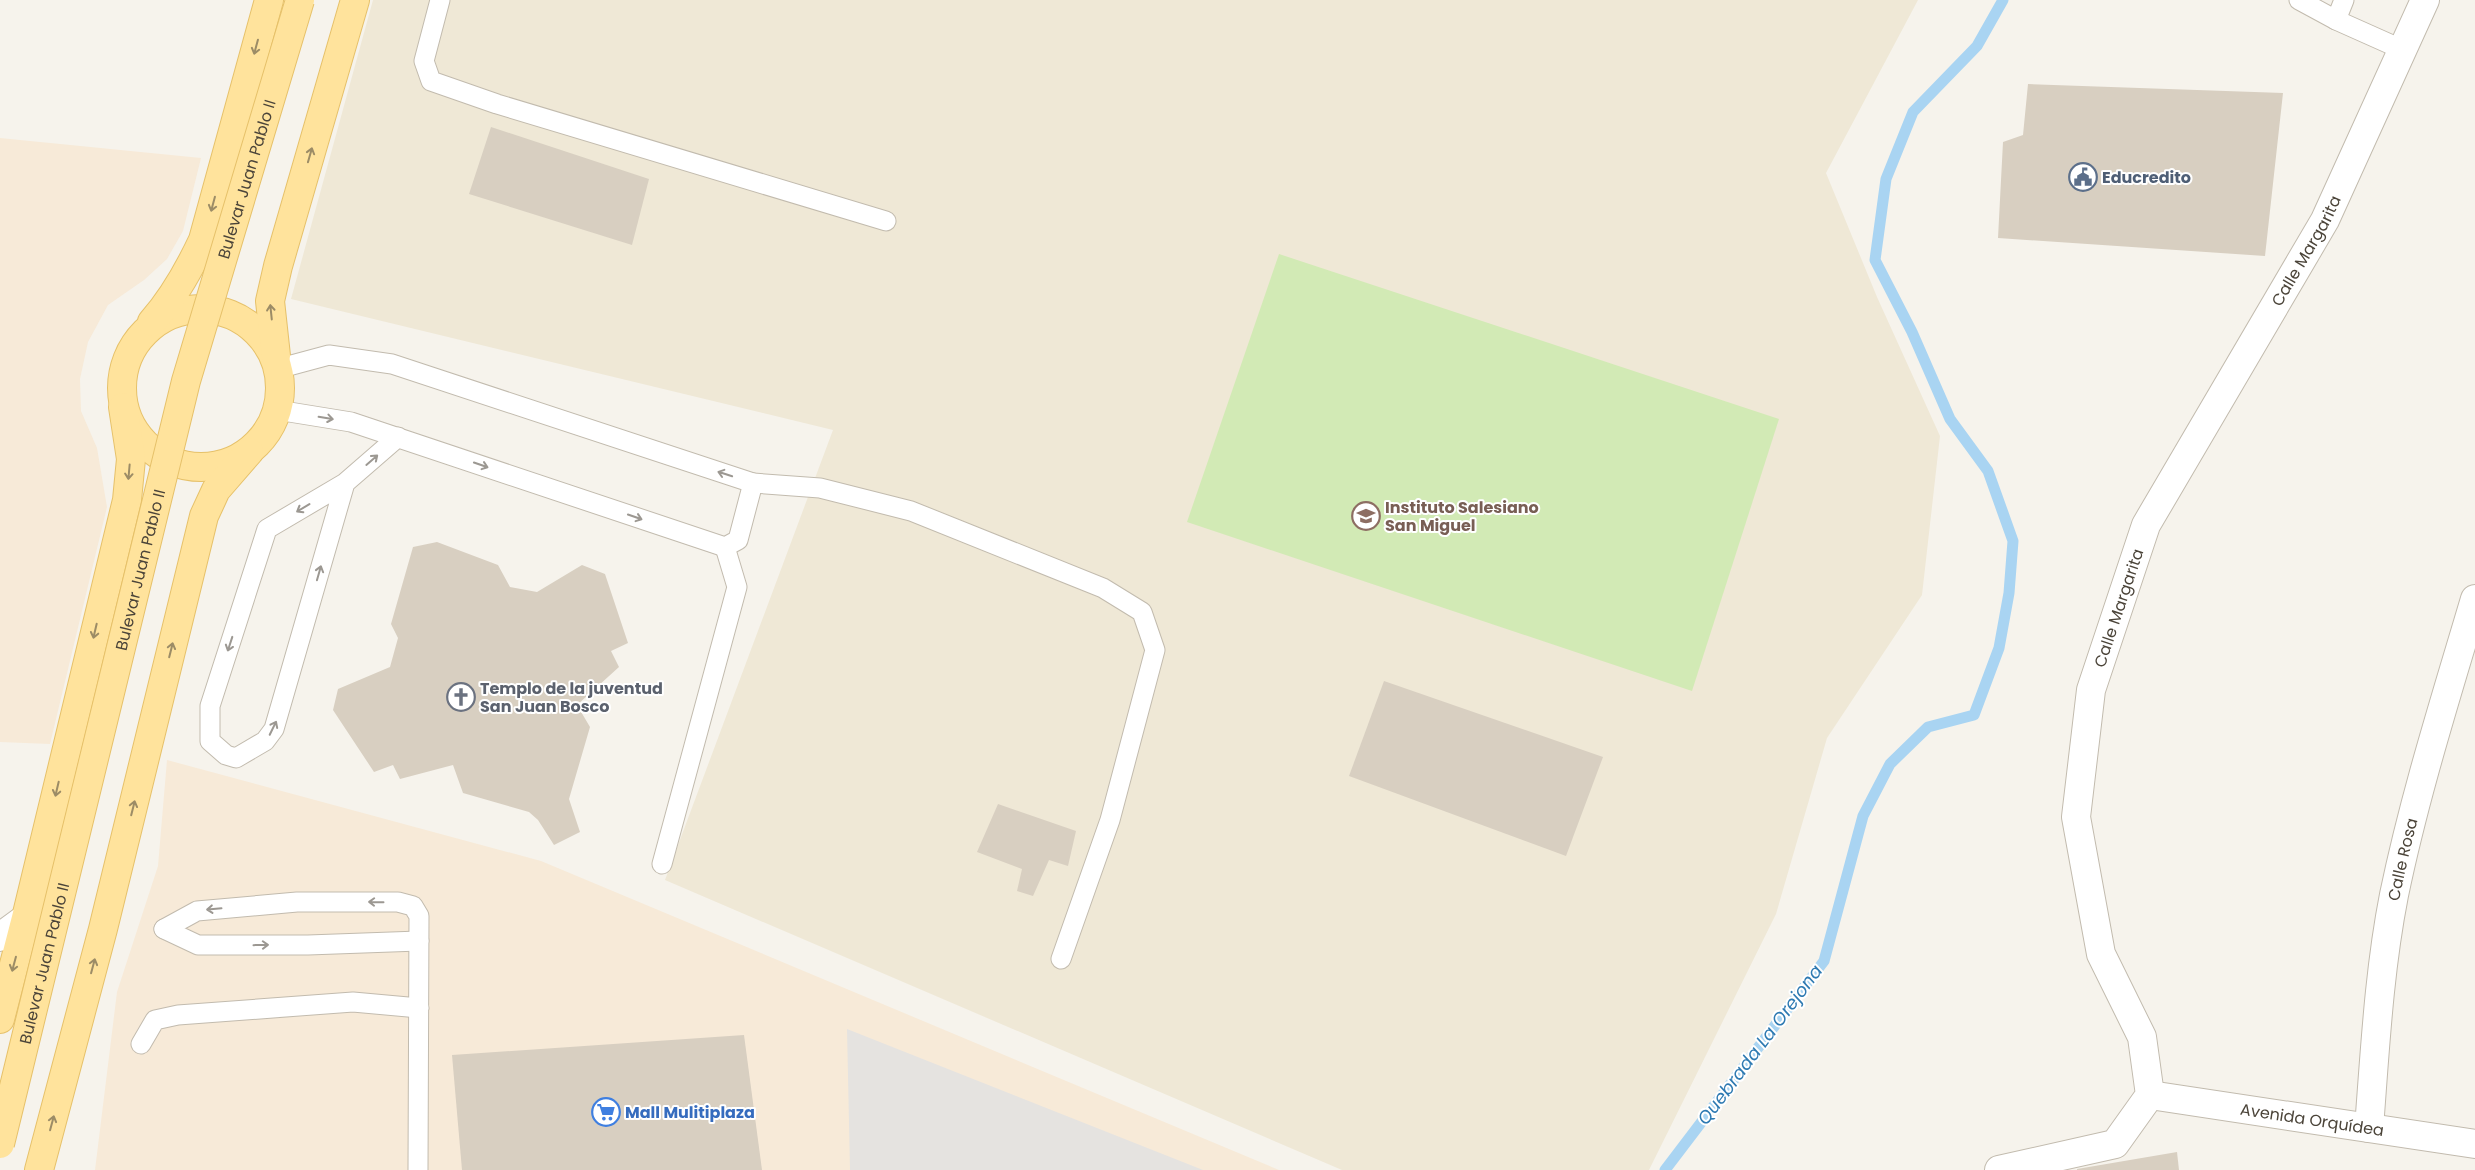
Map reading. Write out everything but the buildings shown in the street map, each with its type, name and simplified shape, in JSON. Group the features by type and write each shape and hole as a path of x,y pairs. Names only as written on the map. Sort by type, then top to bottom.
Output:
{"main road":[{"name":"Bulevar Juan Pablo II","path":"146,330 171,301 190,269 203,240 269,0"},
{"name":"Bulevar Juan Pablo II","path":"0,1144 186,381 300,0"},
{"path":"39,1170 103,929 204,516 216,490 267,433 277,410 281,385 270,301 278,266 356,0"},
{"path":"249,452 227,464 202,468 177,464 152,452 134,432 123,407 122,379 129,352 146,330 168,315 194,308 222,310 245,320 264,338 277,364"},
{"name":"Bulevar Juan Pablo II","path":"0,1019 127,500 131,459 123,407"}],"street":[{"name":"Calle Margarita","path":"2150,1095 2142,1037 2101,954 2076,818 2091,690 2146,525 2325,220 2401,48 2425,0"},
{"name":"Calle Rosa","path":"2369,1128 2383,963 2394,895 2419,785 2475,599"},
{"path":"0,937 26,918"},
{"name":"Avenida Orquídea","path":"2150,1095 2475,1144"},
{"path":"1999,1170 2115,1144 2150,1095"}],"lane":[{"path":"440,0 424,61 431,81 497,104 886,221"},
{"path":"2299,0 2336,20 2401,48"},
{"path":"2336,20 2344,0"},
{"path":"277,364 329,355 392,364 753,483 820,488 911,511 1087,581 1142,612 1155,650 1110,820 1061,959"},
{"path":"277,410 351,422 725,547 738,540 753,483"},
{"path":"345,483 274,729 266,741 236,758 226,754 210,741 210,706 267,530 345,483 398,437"},
{"path":"662,864 738,587 725,547"},
{"path":"418,1170 419,1008 419,941 419,916 413,906 398,902 297,902 197,910 164,929 198,945 206,946 419,941"},
{"path":"141,1044 156,1020 178,1015 353,1002 419,1008"}],"shaded area":[{"name":"Instituto Salesiano San Miguel","path":"373,0 1918,0 1826,173 1877,297 1940,436 1922,595 1827,738 1776,914 1649,1170 1342,1170 665,880 833,430 291,299"},
{"path":"0,138 201,158 183,231 167,259 144,280 108,305 88,342 80,379 81,411 97,448 107,507 50,744 0,742"},
{"path":"167,760 541,861 1279,1170 95,1170 117,992 158,866"},
{"path":"847,1029 1203,1170 850,1170"}],"green space":[{"path":"1279,254 1779,419 1692,691 1187,522"}],"waterway":[{"name":"Quebrada La Orejona","path":"1665,1170 1824,961 1863,816 1890,764 1928,727 1974,715 1999,648 2009,593 2013,541 1988,471 1950,419 1912,332 1875,260 1886,179 1913,112 1977,46 2003,0"}],"place":[{"name":"Educredito","path":"2083,177"},
{"name":"Instituto Salesiano San Miguel","path":"1366,516"},
{"name":"Templo de la juventud San Juan Bosco","path":"461,697"},
{"name":"Mall Mulitiplaza","path":"606,1112"}]}
